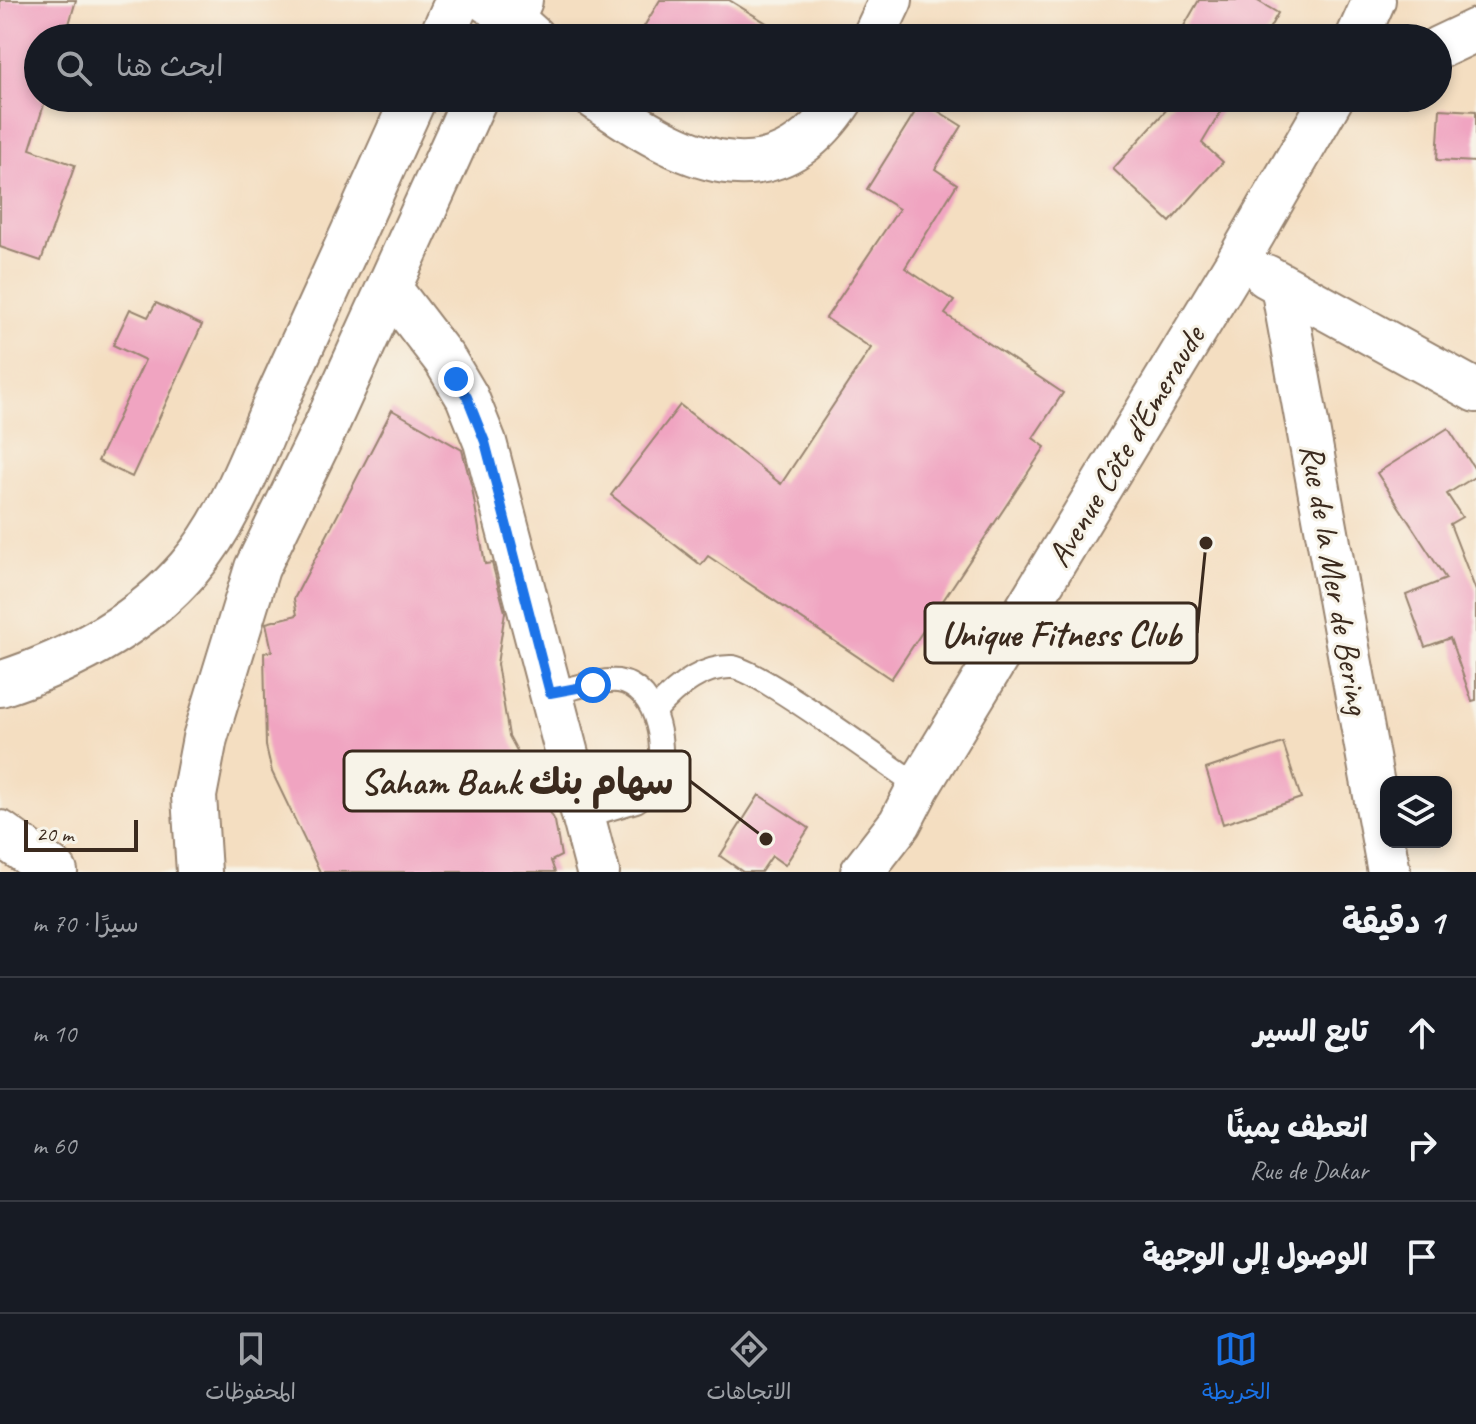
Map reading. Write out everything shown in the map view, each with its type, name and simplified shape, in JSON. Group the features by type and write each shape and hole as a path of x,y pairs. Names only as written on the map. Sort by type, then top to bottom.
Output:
{"main road":[{"path":"447,24 458,0"},
{"path":"0,684 71,656 131,620 171,587 211,539 408,112"},
{"path":"199,872 194,796 205,738 257,568 469,112"},
{"path":"0,833 55,872"}],"street":[{"path":"880,24 891,0"},
{"path":"1363,24 1374,0"},
{"path":"1452,41 1476,30"},
{"path":"617,112 661,140 727,164 762,162 793,149 822,127 833,112"},
{"name":"Avenue Côte d'Emeraude","path":"862,872 900,823 919,786 1239,259 1324,112"},
{"path":"1239,259 1282,286 1476,391"},
{"name":"Rue de la Mer de Bering","path":"1282,286 1389,872"},
{"path":"389,287 445,360 467,397 485,442 598,872"},
{"path":"900,823 901,851 907,872"}],"lane":[{"path":"654,712 671,694 709,670 739,668 786,695 919,786"},
{"path":"550,693 621,682 648,699 654,712 661,759 657,787 636,801 582,817"}],"building":[{"path":"0,0 76,0 69,24 24,24 24,112 42,112 30,149 75,165 41,261 0,247"},
{"path":"660,0 729,0 768,24 645,24"},
{"path":"1199,0 1256,0 1278,13 1272,24 1185,24"},
{"path":"1476,111 1476,162 1437,160 1440,112"},
{"path":"915,112 940,112 962,126 935,169 957,184 905,268 954,301 945,314 1063,393 1033,438 1045,447 891,679 708,556 701,565 611,495 680,405 781,484 871,348 826,318 899,209 867,189"},
{"path":"1164,112 1221,112 1202,143 1223,162 1170,222 1113,169"},
{"path":"156,303 202,325 132,477 98,461 145,360 113,345 130,309 148,317"},
{"path":"392,410 462,450 485,564 492,563 505,612 497,664 509,736 555,821 561,856 551,861 555,872 320,872 272,772 266,746 264,653 272,651 266,623 297,615 294,599"},
{"path":"1448,428 1476,471 1476,476 1447,494 1462,517 1450,524 1476,591 1476,700 1472,701 1450,638 1425,647 1406,595 1446,579 1377,473"},
{"path":"1283,743 1301,798 1223,824 1206,769"},
{"path":"759,795 809,828 785,865 772,856 761,872 743,872 720,856"}],"place":[{"name":"Unique Fitness Club","path":"1206,543"},
{"name":"Saham Bank سهام بنك","path":"766,839"}],"route":[{"path":"456,379 467,397 485,442 550,693 593,685"}]}
